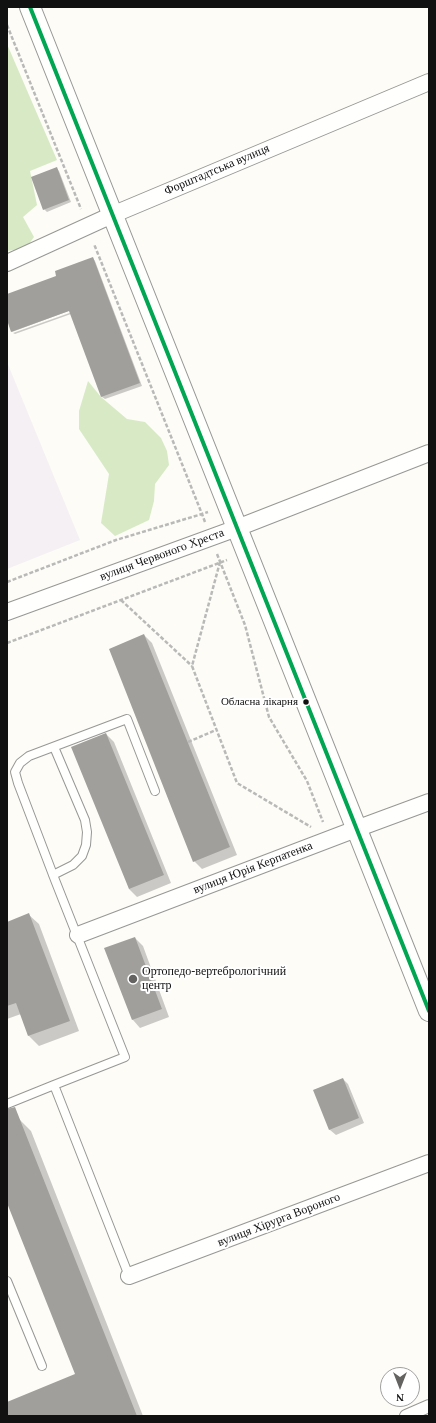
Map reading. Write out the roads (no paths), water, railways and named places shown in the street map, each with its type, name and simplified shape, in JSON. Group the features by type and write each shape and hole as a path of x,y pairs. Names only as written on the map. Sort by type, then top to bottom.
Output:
{"street":[{"path":"30,7 429,1011"},
{"name":"Форштадтська вулиця","path":"7,263 112,215 429,82"},
{"name":"вулиця Червоного Хреста","path":"7,612 237,528 429,453"},
{"name":"вулиця Юрія Керпатенка","path":"78,935 429,802"},
{"name":"вулиця Хірурга Вороного","path":"129,1276 429,1163"},
{"path":"406,1416 429,1406"}],"lane":[{"path":"7,1104 125,1057 53,875 15,772 20,763 29,756 127,719 155,791"},
{"path":"53,875 73,865 82,856 86,845 87,832 85,820 54,747"},
{"path":"54,1085 129,1276"},
{"path":"7,1281 42,1366"}],"place":[{"name":"Обласна лікарня","path":"306,702"},
{"name":"Ортопедо-вертебрологічний центр","path":"133,979"}]}
